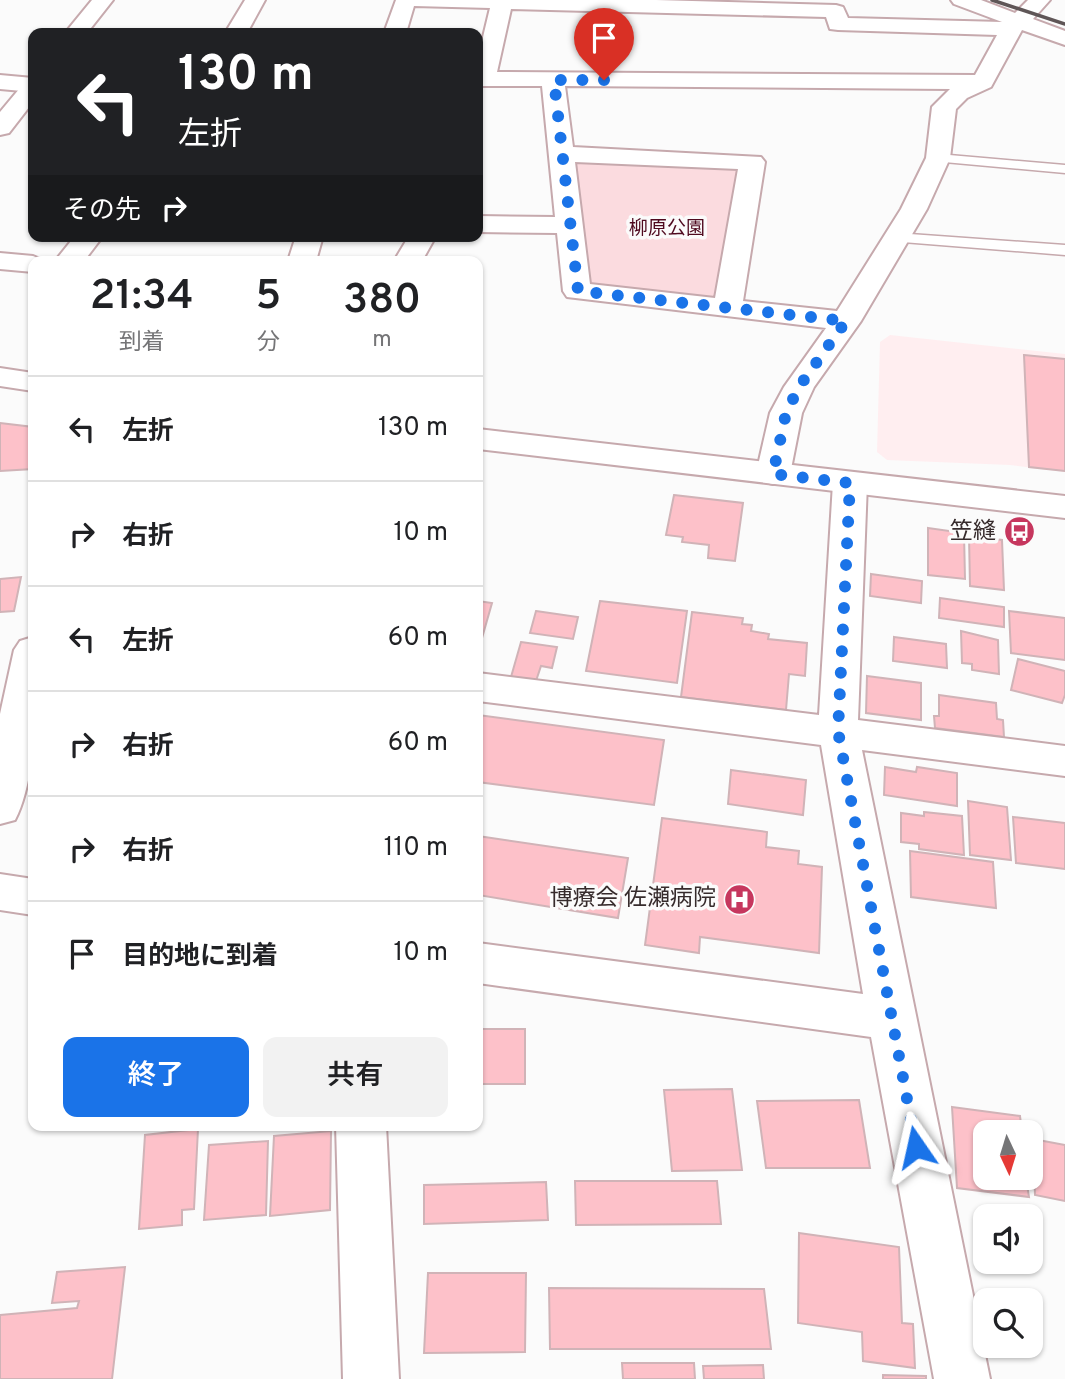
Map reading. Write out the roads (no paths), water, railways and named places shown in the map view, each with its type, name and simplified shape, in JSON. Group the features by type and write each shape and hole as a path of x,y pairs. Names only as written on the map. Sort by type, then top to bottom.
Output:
{"street":[{"path":"80,28 103,0"},
{"path":"239,28 255,0"},
{"path":"397,28 406,0"},
{"path":"413,0 745,4 836,11 838,24 1065,8"},
{"path":"961,0 1027,10 1065,38"},
{"path":"483,72 502,2"},
{"path":"773,474 786,413 799,387 846,321 896,239 914,209 938,158 944,107 959,93 983,82 1027,10"},
{"path":"483,79 983,82"},
{"path":"554,80 578,291 846,321"},
{"path":"0,82 28,85"},
{"path":"0,128 28,92"},
{"path":"562,154 752,162 729,308"},
{"path":"483,224 570,225"},
{"path":"73,256 85,242"},
{"path":"0,261 28,264"},
{"path":"0,377 28,381"},
{"path":"483,440 1065,507"},
{"path":"850,483 838,731 962,1379"},
{"path":"0,808 28,674"},
{"path":"483,688 1065,761"},
{"path":"0,892 28,896"},
{"path":"483,964 891,1019"},
{"path":"361,1131 371,1379"}],"lane":[{"path":"938,158 1065,169"},
{"path":"896,239 1065,250"}],"railway":[{"path":"992,0 1065,24"}],"place":[{"name":"笠縫","path":"1019,532"},
{"name":"博療会 佐瀬病院","path":"739,899"}],"park label":[{"name":"柳原公園","path":"667,229"}]}
